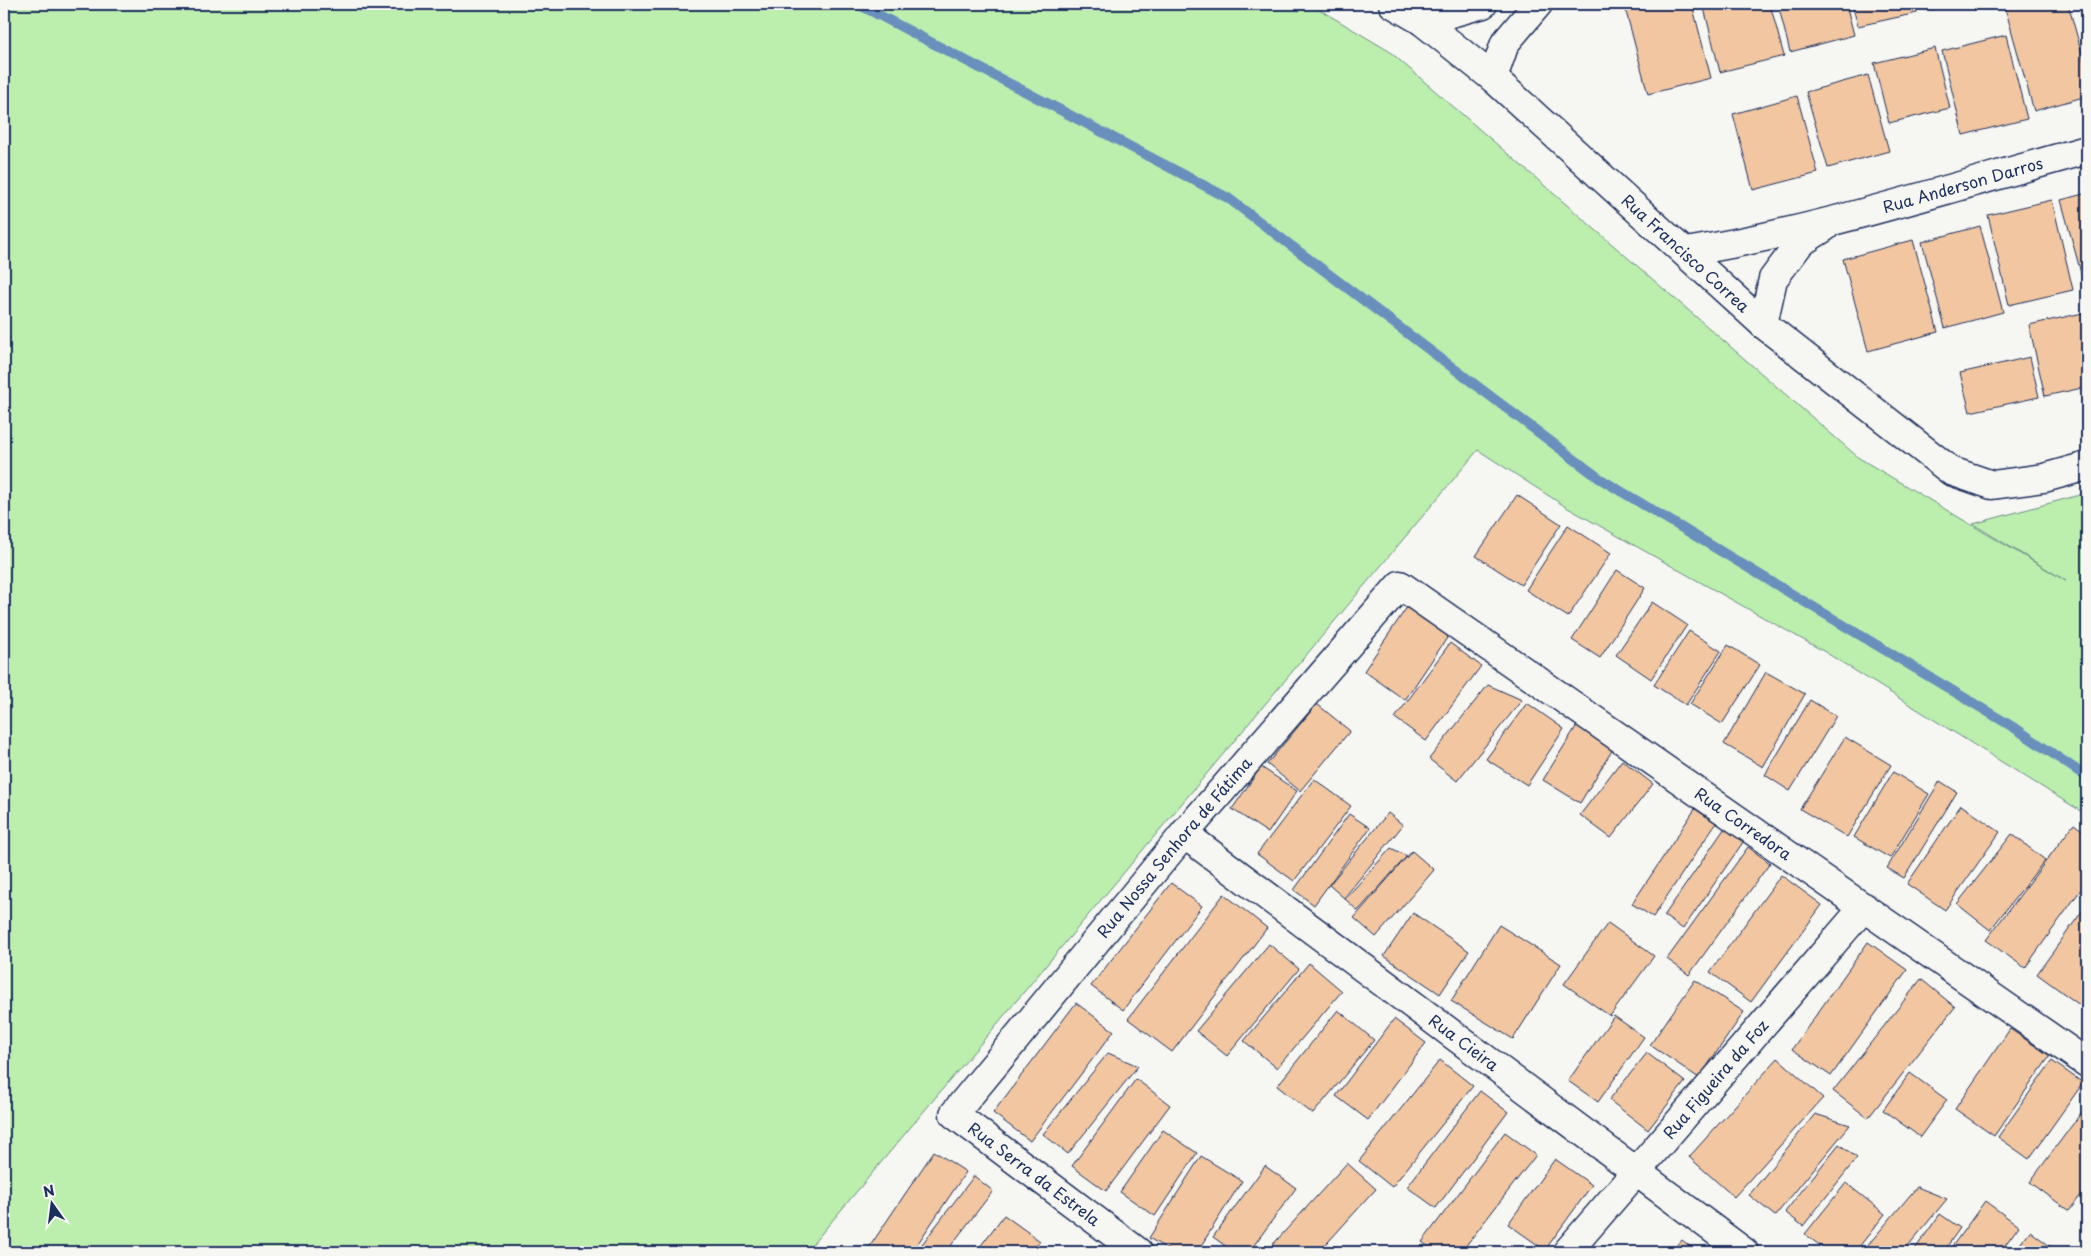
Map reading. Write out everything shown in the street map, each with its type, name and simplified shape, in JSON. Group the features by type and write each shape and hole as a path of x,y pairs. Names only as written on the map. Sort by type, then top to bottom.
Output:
{"street":[{"name":"Rua Francisco Correa","path":"1393,4 1422,21 1493,78 1763,324 1951,471 1992,485 2044,478 2087,466"},
{"path":"1422,21 1483,4"},
{"path":"1493,78 1505,43 1538,4"},
{"name":"Rua Anderson Darros","path":"1686,252 1719,247 1837,219 2087,150"},
{"name":"Rua Anderson Darros","path":"1763,324 1773,279 1800,243 1837,219"},
{"name":"Rua Nossa Senhora de Fátima","path":"954,1114 1184,834 1400,585"},
{"name":"Rua Corredora","path":"1400,585 2087,1063"},
{"name":"Rua Cieira","path":"1184,834 1744,1252"},
{"name":"Rua Figueira da Foz","path":"1567,1252 1864,907"},
{"name":"Rua Serra da Estrela","path":"954,1114 1138,1252"}],"green space":[{"path":"4,4 1310,4 1389,51 1859,458 2066,581 1973,524 2087,493 2087,815 1825,652 1566,507 1478,450 806,1252 4,1252"}],"building":[{"path":"1624,4 1692,4 1711,78 1648,94"},
{"path":"1703,4 1770,4 1784,56 1720,72"},
{"path":"1778,4 1846,4 1854,35 1790,52"},
{"path":"1852,4 1915,4 1917,13 1858,26"},
{"path":"1930,4 1952,4 1931,10"},
{"path":"2004,4 2068,4 2087,71 2087,96 2034,111"},
{"path":"2006,35 2027,119 1963,135 1942,51"},
{"path":"1935,48 1950,108 1889,123 1874,63"},
{"path":"1868,75 1889,151 1828,168 1806,92"},
{"path":"1797,96 1818,173 1753,190 1733,114"},
{"path":"2087,193 2087,295 2061,200"},
{"path":"2052,200 2073,290 2009,305 1988,215"},
{"path":"1980,226 2003,312 1945,328 1922,242"},
{"path":"1913,240 1938,332 1868,351 1843,259"},
{"path":"2087,312 2087,387 2045,396 2029,325"},
{"path":"2030,357 2039,397 1970,412 1960,373"},
{"path":"1517,495 1561,524 1521,585 1476,556"},
{"path":"1568,525 1611,553 1568,617 1526,590"},
{"path":"1617,570 1645,588 1600,658 1572,640"},
{"path":"1652,602 1687,625 1651,679 1616,655"},
{"path":"1407,607 1449,635 1405,700 1364,671"},
{"path":"1689,631 1721,651 1686,705 1654,685"},
{"path":"1450,643 1481,666 1426,741 1395,718"},
{"path":"1728,645 1760,665 1722,724 1690,704"},
{"path":"1766,672 1805,694 1763,767 1724,744"},
{"path":"1488,685 1522,700 1457,781 1429,759"},
{"path":"1810,700 1836,716 1790,791 1765,775"},
{"path":"1527,703 1564,729 1527,785 1486,759"},
{"path":"1317,704 1350,731 1300,791 1267,764"},
{"path":"1579,722 1616,744 1580,803 1543,780"},
{"path":"1845,737 1891,765 1847,837 1800,809"},
{"path":"1622,760 1653,784 1611,838 1580,815"},
{"path":"1261,767 1297,791 1268,833 1232,809"},
{"path":"1893,772 1929,794 1890,858 1854,837"},
{"path":"1314,779 1351,806 1294,881 1257,854"},
{"path":"1940,781 1957,792 1904,878 1887,868"},
{"path":"1961,805 2000,832 1945,910 1907,884"},
{"path":"1695,809 1716,823 1653,917 1632,904"},
{"path":"1388,813 1403,825 1344,898 1329,885"},
{"path":"1349,814 1370,828 1314,905 1294,890"},
{"path":"1729,822 1748,835 1683,929 1664,916"},
{"path":"2074,824 2087,834 2087,881 2025,968 1986,940"},
{"path":"2012,834 2045,860 1990,930 1957,904"},
{"path":"1748,847 1770,863 1689,975 1667,959"},
{"path":"1391,848 1407,856 1358,911 1345,899"},
{"path":"1412,851 1434,870 1376,937 1354,918"},
{"path":"1781,875 1822,905 1751,1002 1710,972"},
{"path":"1171,883 1202,906 1123,1010 1091,986"},
{"path":"1224,894 1267,928 1172,1052 1128,1019"},
{"path":"2083,910 2087,913 2087,997 2081,1006 2037,974"},
{"path":"1413,913 1469,951 1440,994 1384,956"},
{"path":"1608,923 1654,956 1610,1016 1564,984"},
{"path":"1499,925 1561,964 1513,1039 1451,1001"},
{"path":"1868,942 1907,970 1831,1076 1792,1049"},
{"path":"1269,944 1299,969 1227,1056 1196,1031"},
{"path":"1309,963 1342,991 1277,1068 1244,1041"},
{"path":"1921,979 1955,1007 1868,1118 1833,1091"},
{"path":"1695,980 1744,1012 1699,1078 1650,1045"},
{"path":"1076,1003 1114,1031 1030,1141 993,1113"},
{"path":"1338,1010 1374,1040 1313,1114 1277,1086"},
{"path":"1614,1016 1644,1037 1598,1102 1568,1081"},
{"path":"1394,1019 1426,1043 1368,1120 1336,1096"},
{"path":"2010,1029 2050,1056 1994,1136 1955,1109"},
{"path":"1108,1053 1138,1066 1068,1154 1043,1134"},
{"path":"1647,1053 1685,1082 1648,1130 1609,1100"},
{"path":"1778,1058 1823,1098 1734,1197 1689,1157"},
{"path":"1440,1060 1473,1086 1392,1187 1359,1161"},
{"path":"2052,1061 2083,1083 2029,1159 1998,1137"},
{"path":"1910,1073 1947,1100 1920,1137 1883,1110"},
{"path":"1136,1079 1170,1105 1106,1191 1072,1166"},
{"path":"1480,1091 1508,1112 1436,1208 1407,1187"},
{"path":"2087,1105 2087,1187 2069,1211 2030,1182"},
{"path":"1815,1114 1850,1125 1775,1216 1749,1195"},
{"path":"1163,1130 1197,1153 1155,1216 1120,1192"},
{"path":"1505,1132 1536,1155 1461,1252 1436,1252 1422,1242"},
{"path":"1839,1144 1857,1158 1803,1226 1785,1212"},
{"path":"934,1151 966,1172 912,1252 866,1252"},
{"path":"1201,1156 1242,1181 1197,1252 1172,1252 1149,1238"},
{"path":"1555,1159 1592,1185 1545,1250 1508,1224"},
{"path":"1347,1163 1376,1189 1319,1252 1266,1252"},
{"path":"1265,1166 1296,1188 1249,1252 1234,1252 1213,1237"},
{"path":"974,1176 993,1191 946,1252 916,1252"},
{"path":"1846,1183 1885,1214 1855,1252 1828,1252 1805,1234"},
{"path":"1917,1187 1947,1199 1903,1252 1862,1252"},
{"path":"1985,1201 2019,1226 2000,1252 1948,1252"},
{"path":"1940,1214 1960,1228 1943,1252 1913,1252"},
{"path":"1004,1215 1040,1241 1032,1252 976,1252"},
{"path":"2030,1231 2058,1252 2014,1252"},
{"path":"1682,1240 1697,1252 1672,1252"}],"waterway":[{"path":"858,4 1228,198 1599,478 2018,730 2087,777"}]}
